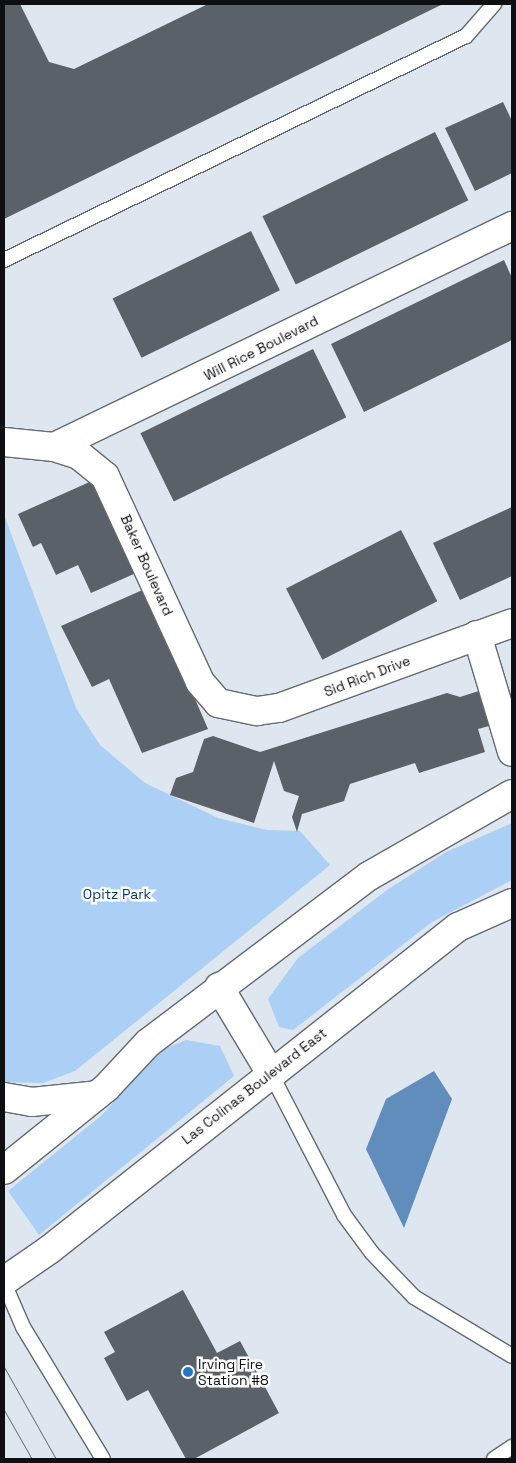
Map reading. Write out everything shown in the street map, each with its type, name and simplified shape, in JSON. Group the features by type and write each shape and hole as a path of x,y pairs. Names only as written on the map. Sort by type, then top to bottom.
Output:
{"main road":[{"name":"Will Rice Boulevard","path":"54,447 512,226"},
{"path":"4,442 54,447"},
{"name":"Baker Boulevard","path":"54,447 79,455 105,476 200,682 218,703"},
{"name":"Sid Rich Drive","path":"218,703 257,711 278,708 512,623"},
{"path":"477,635 512,752"},
{"path":"4,1170 96,1095 148,1043 219,987 369,876 512,794"},
{"name":"Las Colinas Boulevard East","path":"4,1282 49,1250 270,1072 458,927 512,903"},
{"path":"219,987 270,1072"},
{"path":"4,1097 32,1102 96,1095"}],"lane":[{"path":"4,260 466,36 494,4"},
{"path":"270,1072 344,1215 372,1253 414,1297 512,1356"},
{"path":"4,1282 23,1327 103,1459"},
{"path":"494,1459 512,1447"}],"green space":[{"name":"Opitz Park","path":"4,515 76,708 100,745 145,783 218,818 267,830 300,831 330,865 75,1071 43,1083 4,1082"},
{"path":"512,823 512,880 432,922 293,1030 279,1027 268,999 298,958 387,890 446,852"},
{"path":"186,1040 220,1046 234,1076 39,1235 8,1191 102,1115 157,1052"}],"shaded area":[{"path":"434,1071 452,1099 404,1228 366,1149 386,1099"}],"building":[{"path":"4,4 20,4 49,62 74,69 208,4 443,4 4,219"},
{"path":"503,102 512,121 512,173 475,191 445,128"},
{"path":"435,132 468,200 296,284 262,216"},
{"path":"251,231 280,290 142,358 113,299"},
{"path":"504,260 512,278 512,340 364,412 331,344"},
{"path":"313,349 346,417 174,501 140,433"},
{"path":"94,480 136,573 91,593 78,565 56,575 41,543 33,547 18,514"},
{"path":"512,507 512,576 460,600 433,543"},
{"path":"401,530 437,601 322,660 286,589"},
{"path":"147,588 208,729 142,753 109,679 92,687 61,626"},
{"path":"485,689 496,724 478,729 485,752 419,773 415,763 350,784 344,801 302,814 297,832 292,817 299,796 284,791 274,761 254,823 170,795 176,778 193,772 204,739 213,736 260,752 447,693 460,697"},
{"path":"183,1290 217,1353 240,1341 279,1413 194,1459 186,1459 148,1390 127,1401 104,1358 115,1352 104,1332"}],"tram line":[{"path":"4,1367 56,1459"},
{"path":"4,1410 32,1459"}],"place":[{"name":"Irving Fire Station #8","path":"188,1372"}]}
